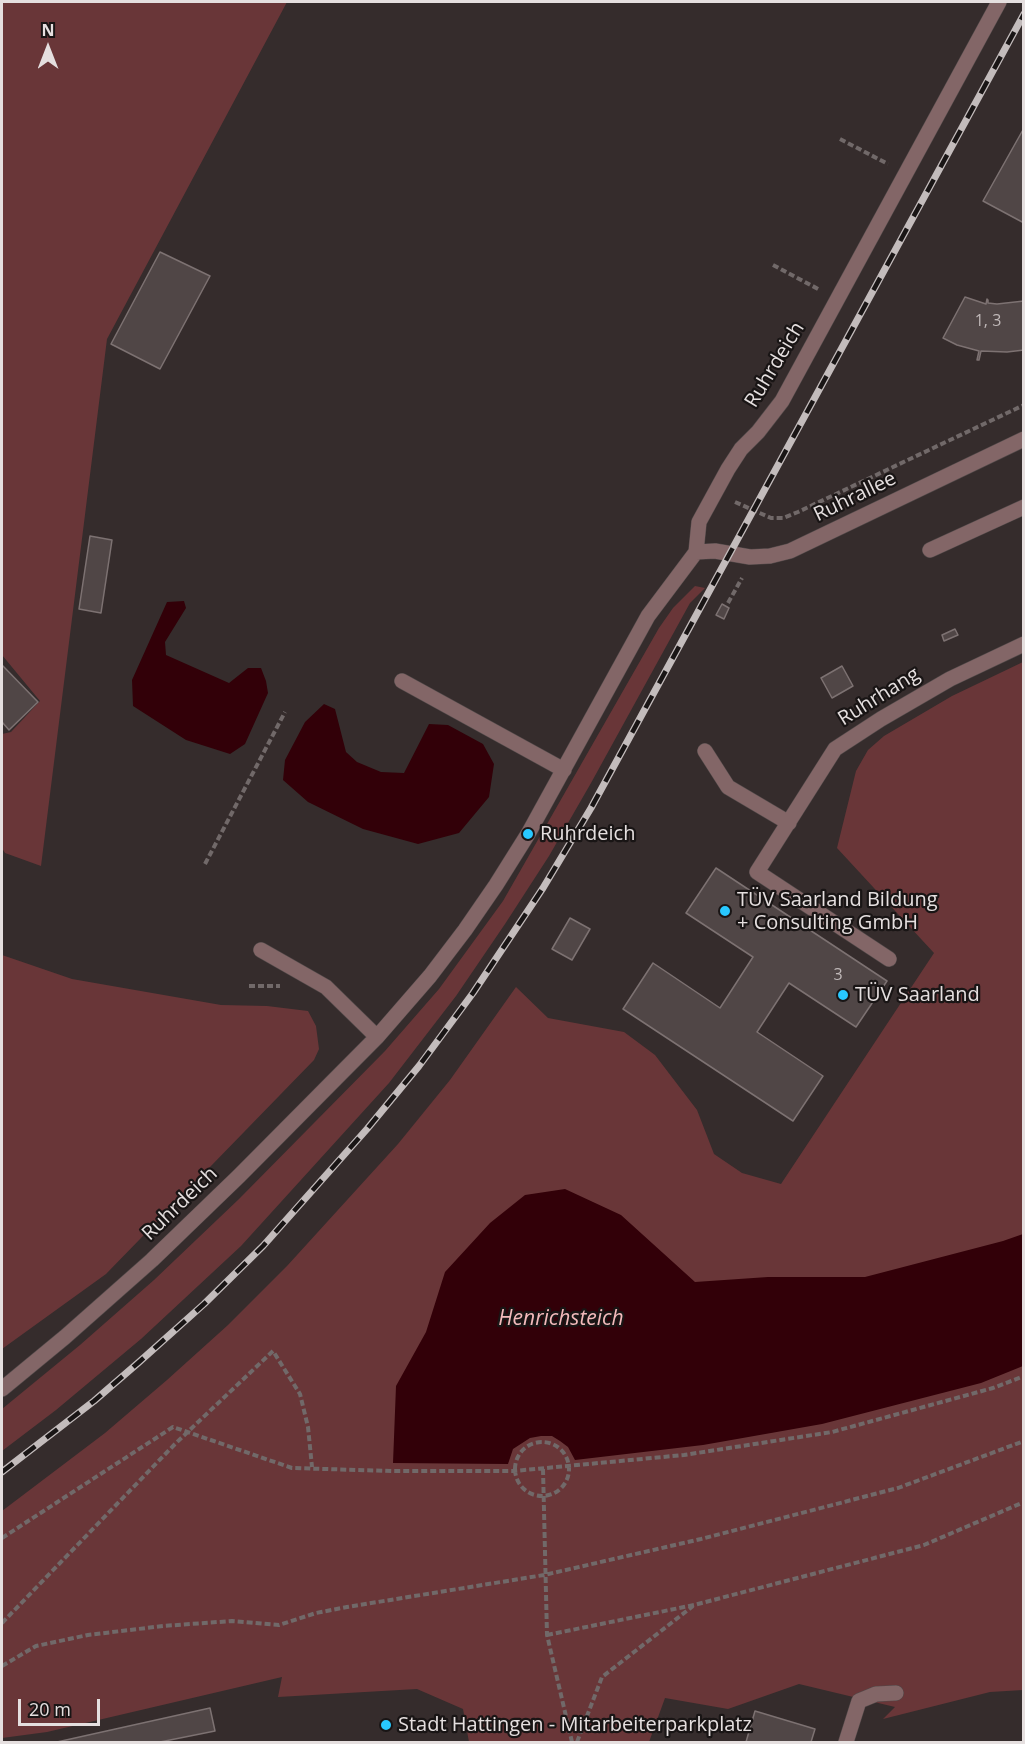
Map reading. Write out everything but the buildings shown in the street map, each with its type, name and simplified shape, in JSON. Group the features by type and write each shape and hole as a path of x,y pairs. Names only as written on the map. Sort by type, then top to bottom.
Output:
{"street":[{"name":"Ruhrdeich","path":"2,1389 152,1260 239,1176 376,1036 430,976 490,894 528,834 648,616 696,552 699,522 711,499 741,449 758,432 782,401 999,2"},
{"name":"Ruhrallee","path":"696,552 715,551 750,557 770,556 790,551 1023,439"},
{"path":"930,550 1023,507"},
{"name":"Ruhrhang","path":"889,959 757,872 835,749 950,679 1023,644"},
{"path":"402,681 564,770"},
{"path":"705,751 728,787 789,823"},
{"path":"261,950 326,987 376,1036"},
{"path":"846,1743 859,1701 876,1694 897,1693"}],"path":[{"path":"840,139 871,156"},
{"path":"773,265 803,282"},
{"path":"711,499 737,502 771,518 783,518 1023,405"},
{"path":"728,603 750,557"},
{"path":"205,864 285,712"},
{"path":"2,1623 188,1432 273,1351 300,1394 308,1427 312,1467"},
{"path":"2,1538 172,1427 292,1468 392,1472 514,1471 684,1455 832,1432 993,1388 1023,1376"},
{"path":"2,1666 36,1646 88,1635 232,1621 279,1625 316,1613 544,1575 701,1539 898,1488 1023,1441"},
{"path":"540,1442 556,1446 567,1459 569,1467 564,1484 551,1494 543,1496 527,1492 521,1486 514,1471 518,1455 531,1443 540,1442"},
{"path":"543,1469 547,1635 572,1743"},
{"path":"547,1635 694,1605 924,1545 1023,1502"},
{"path":"577,1743 602,1677 694,1605"}],"shaded area":[{"path":"2,2 287,2 107,339 41,866 5,853 2,848 2,734 11,732 40,701 2,655"},
{"path":"695,586 705,588 690,603 549,856 456,996 389,1083 241,1246 141,1339 56,1410 2,1451 2,1409 154,1280 239,1199 385,1051 439,989 503,901 659,628 673,608"},
{"path":"1023,662 1023,1690 990,1692 883,1719 895,1707 799,1684 728,1709 665,1698 649,1742 469,1742 463,1709 417,1689 278,1697 282,1677 47,1732 2,1738 2,1511 105,1433 167,1380 228,1325 287,1266 398,1144 450,1080 516,987 548,1018 624,1032 655,1055 697,1110 714,1154 742,1173 781,1184 934,953 837,848 856,771 868,750 884,736 952,696"},
{"path":"2,955 72,979 221,1005 267,1006 308,1011 316,1026 319,1049 314,1060 106,1274 2,1349"}],"water":[{"path":"184,601 186,608 165,642 166,655 229,683 248,668 261,668 266,681 268,693 245,744 230,754 186,740 133,706 132,680 167,602"},
{"path":"324,704 335,709 346,752 357,762 381,772 404,773 429,724 448,725 483,744 494,764 489,797 459,833 418,844 363,829 308,802 283,780 285,760 305,722"},
{"name":"Henrichsteich","path":"565,1189 621,1215 695,1282 768,1277 865,1277 1023,1234 1023,1366 981,1383 822,1424 703,1445 575,1460 568,1447 560,1441 552,1436 541,1436 530,1438 513,1449 508,1464 393,1463 396,1386 426,1332 445,1272 490,1223 525,1195"}],"railway":[{"path":"2,1472 94,1401 138,1363 204,1304 263,1246 367,1129 419,1066 473,993 543,888 591,808 1024,14"}],"place":[{"name":"Ruhrdeich","path":"528,834"},
{"name":"TÜV Saarland Bildung + Consulting GmbH","path":"725,911"},
{"name":"TÜV Saarland","path":"843,995"},
{"name":"Stadt Hattingen - Mitarbeiterparkplatz","path":"386,1725"}]}
